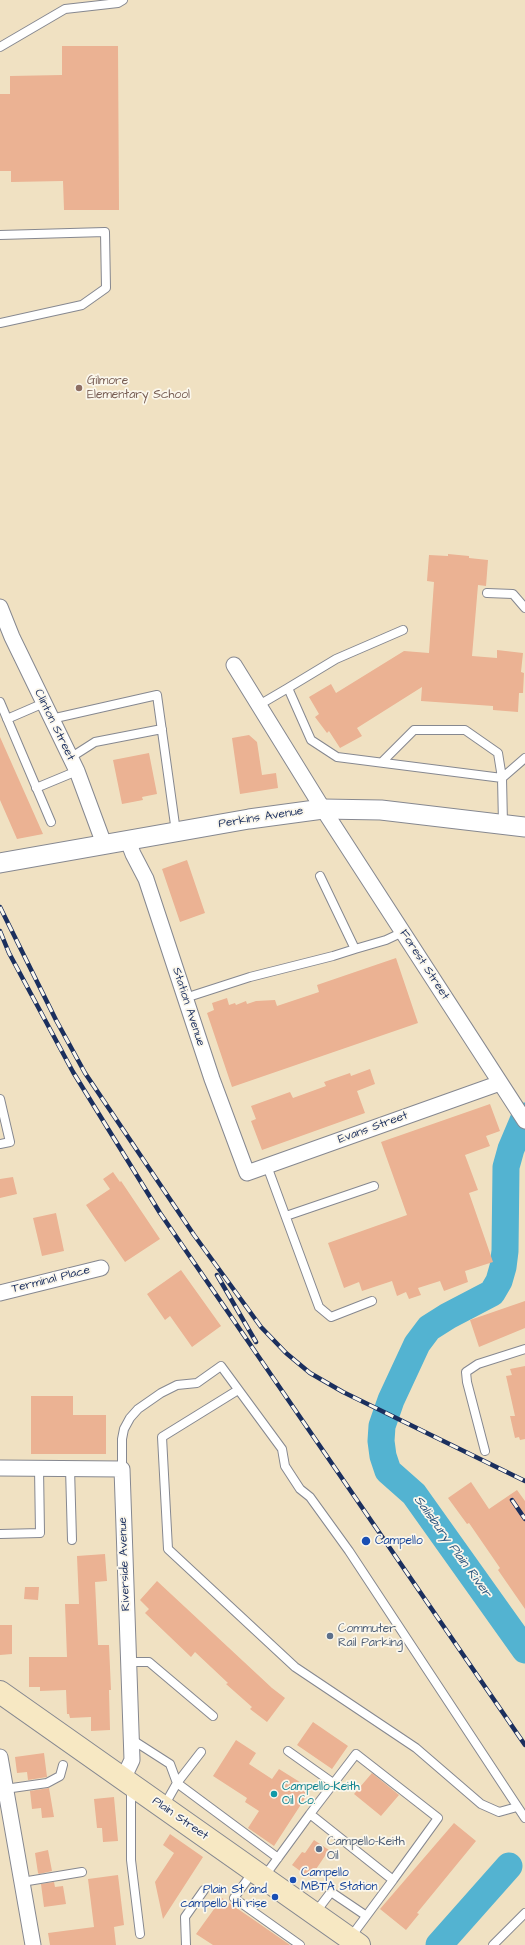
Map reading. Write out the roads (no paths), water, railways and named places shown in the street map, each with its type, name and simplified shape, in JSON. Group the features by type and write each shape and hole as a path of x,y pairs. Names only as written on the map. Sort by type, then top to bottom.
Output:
{"main road":[{"name":"Plain Street","path":"0,1692 315,1914 351,1943"}],"street":[{"name":"Clinton Street","path":"0,607 12,637 77,772 104,844"},
{"name":"Forest Street","path":"234,665 323,809 525,1121"},
{"name":"Perkins Avenue","path":"0,862 249,819 323,809 381,810 525,827"},
{"name":"Station Avenue","path":"128,841 132,854 146,879 212,1079 246,1173"},
{"name":"Evans Street","path":"246,1173 500,1083"},
{"name":"Terminal Place","path":"0,1293 101,1268"},
{"path":"0,1468 122,1469"},
{"name":"Riverside Avenue","path":"122,1469 132,1760 127,1782"},
{"path":"0,1757 33,1945"}],"lane":[{"path":"0,47 65,9 118,3 123,0"},
{"path":"0,235 105,232 106,288 82,305 0,323"},
{"path":"487,593 512,594 525,608"},
{"path":"259,705 336,659 403,630"},
{"path":"288,688 311,740 337,756 502,778 525,758"},
{"path":"51,719 157,695 176,832"},
{"path":"0,702 51,822"},
{"path":"7,719 44,703"},
{"path":"70,758 95,742 162,729"},
{"path":"382,762 414,730 465,730 498,752 502,778 503,824"},
{"path":"36,788 77,772"},
{"path":"320,876 355,949"},
{"path":"185,998 250,977 333,956 386,940 403,932"},
{"path":"0,1099 10,1142 0,1144"},
{"path":"267,1166 319,1307 331,1317 372,1301"},
{"path":"286,1216 374,1186"},
{"path":"485,1451 467,1382 466,1372 478,1364 525,1349"},
{"path":"122,1469 122,1440 124,1429 130,1418 138,1409 161,1392 177,1384 197,1382 221,1366 282,1449 285,1466 300,1489 310,1497 349,1551 502,1780 525,1818"},
{"path":"238,1390 162,1437 168,1549 295,1667 416,1748 481,1804 499,1812 517,1807"},
{"path":"0,1534 40,1533 39,1468"},
{"path":"70,1468 72,1540"},
{"path":"128,1662 149,1662 213,1716"},
{"path":"131,1740 170,1764 177,1783 278,1858"},
{"path":"163,1807 177,1783 201,1752"},
{"path":"288,1752 333,1783"},
{"path":"300,1945 234,1898 278,1858 356,1754 438,1818 393,1880 365,1915 351,1943"},
{"path":"6,1789 47,1783 60,1776 63,1766"},
{"path":"127,1782 131,1860 140,1934"},
{"path":"310,1814 393,1880"},
{"path":"22,1882 82,1872"},
{"path":"186,1945 185,1917 204,1890"},
{"path":"315,1914 331,1892 365,1915"},
{"path":"493,1945 525,1913"}],"waterway":[{"name":"Salisbury Plain River","path":"525,1116 511,1149 506,1167 505,1251 499,1281 492,1293 448,1316 429,1328 417,1344 391,1400 382,1426 381,1441 383,1456 388,1471 414,1494 525,1650"},
{"name":"Salisbury Plain River","path":"439,1945 509,1866"}],"railway":[{"path":"0,907 56,1020 85,1073 194,1235 261,1327 286,1353 310,1373 343,1392 525,1481"},
{"path":"0,931 9,953 73,1072 160,1213 525,1745"},
{"path":"217,1275 256,1342"},
{"path":"512,1500 525,1519"}],"place":[{"name":"Gilmore Elementary School","path":"79,388"},
{"name":"Campello","path":"366,1541"},
{"name":"Commuter Rail Parking","path":"330,1636"},
{"name":"Campello-Keith Oil Co.","path":"274,1794"},
{"name":"Campello-Keith Oil","path":"319,1849"},
{"name":"Campello MBTA Station","path":"293,1880"},
{"name":"Plain St and campello Hi rise","path":"275,1897"}]}
